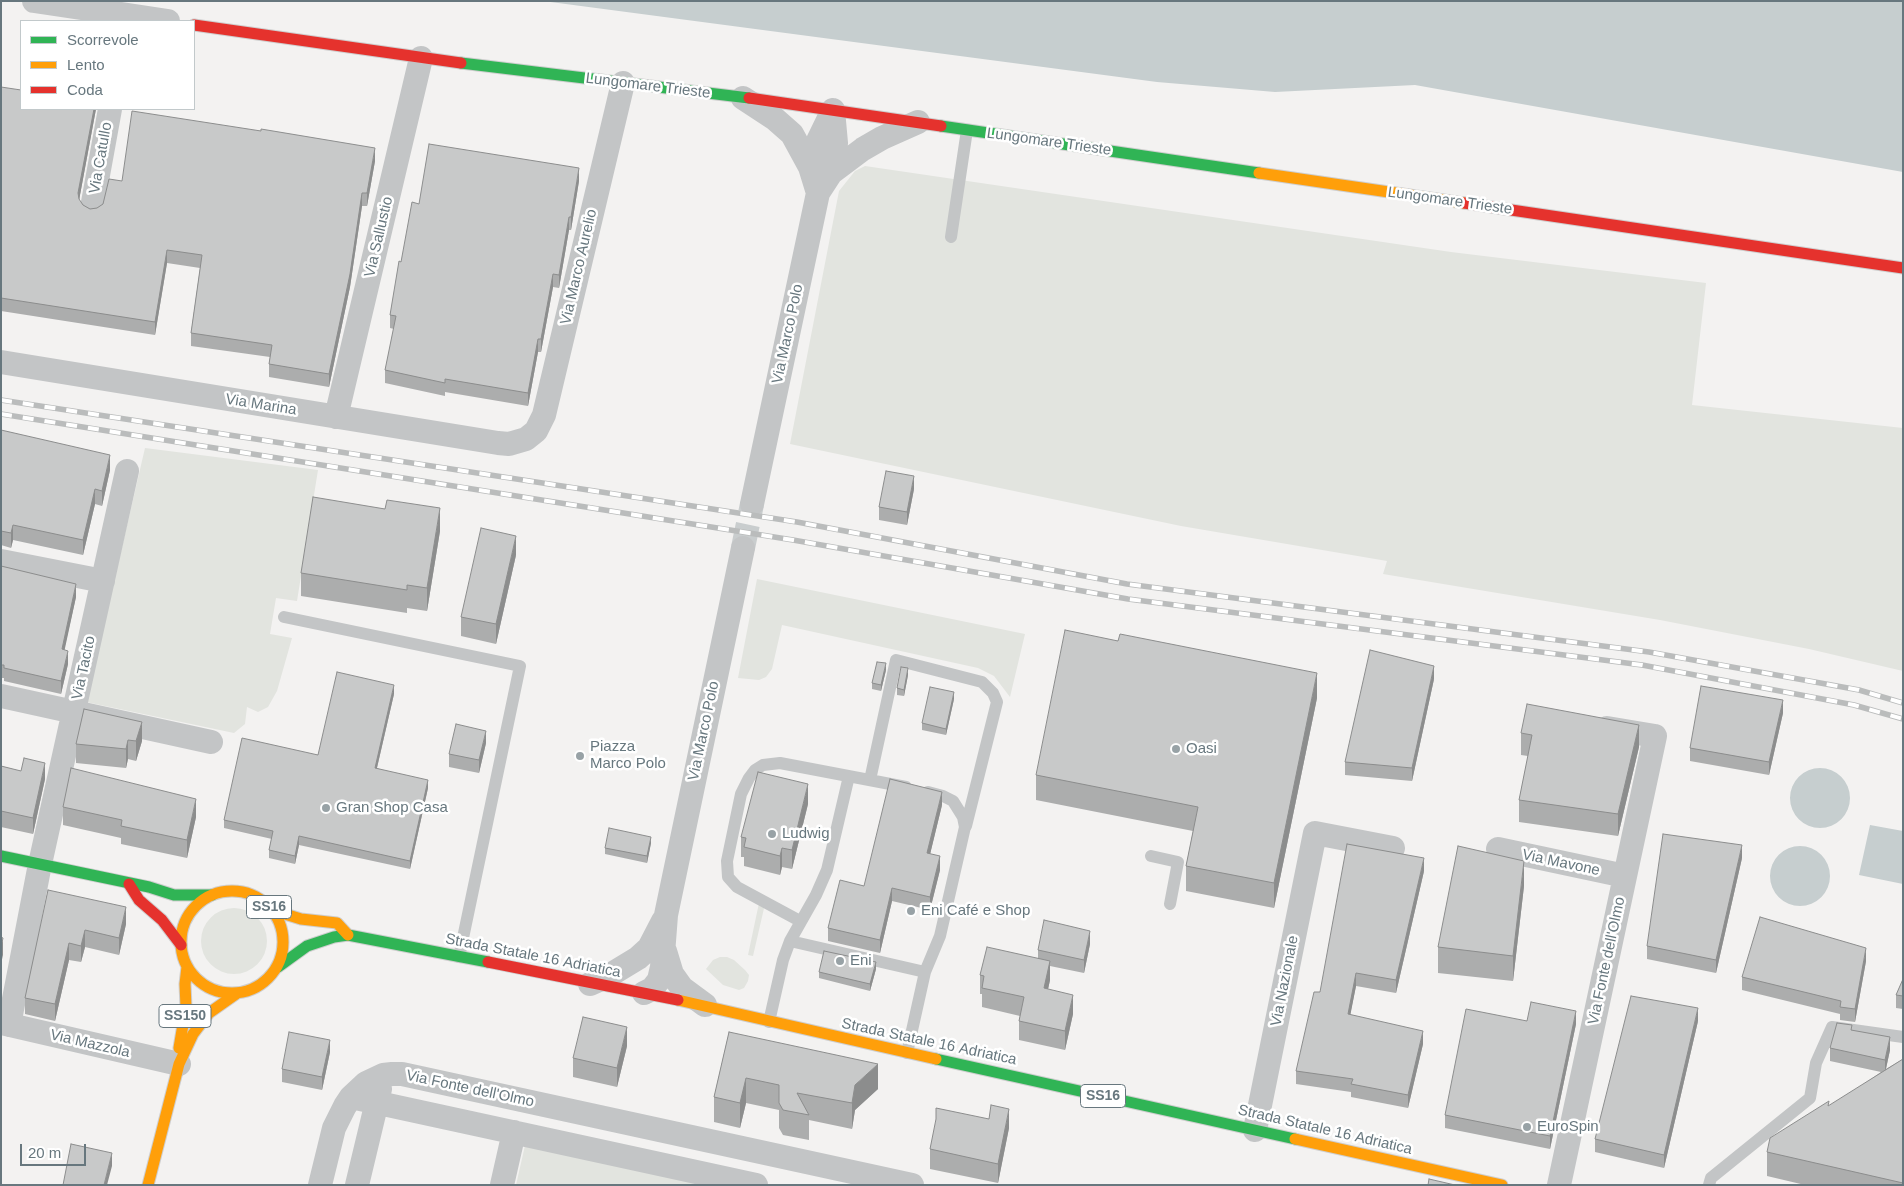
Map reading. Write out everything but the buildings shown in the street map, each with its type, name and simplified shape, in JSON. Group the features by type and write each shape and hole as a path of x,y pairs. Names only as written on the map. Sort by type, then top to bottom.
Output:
{"main road":[{"name":"Lungomare Trieste","path":"195,25 421,58 742,97 918,122 1903,268"},
{"name":"SS16","path":"1,856 149,887 174,895 212,895 238,891 251,894 263,901 272,910 283,932 283,950 278,967 270,977 249,991 236,994"},
{"path":"129,884 139,900 162,920 181,945"},
{"path":"212,895 199,904 189,915 183,930 181,945 183,956 187,967 196,979 208,988 221,993 236,994"},
{"name":"Strada Statale 16 Adriatica","path":"272,910 301,919 337,923 348,935"},
{"name":"Strada Statale 16 Adriatica","path":"278,967 307,946 334,937 348,935 705,1006 906,1053 1502,1185"},
{"name":"SS150","path":"179,1064 179,1043 186,1007 185,984 187,967"},
{"name":"SS150","path":"148,1185 179,1064 199,1024 215,1008 236,994"}],"street":[{"path":"34,1 126,18 154,20"},
{"name":"Via Sallustio","path":"336,417 421,58"},
{"name":"Via Marco Aurelio","path":"521,441 536,431 544,415 623,83"},
{"path":"742,97 784,126 821,170"},
{"name":"Via Catullo","path":"92,208 110,110"},
{"name":"Via Marco Polo","path":"752,504 818,193 821,170 815,146 833,110"},
{"name":"Via Marco Polo","path":"821,170 872,143 918,122"},
{"name":"Via Marina","path":"1,362 498,443 509,444 521,441"},
{"name":"Via Tacito","path":"5,1024 126,471"},
{"name":"Via Marco Polo","path":"644,993 652,989 658,980 665,950 666,915 743,548"},
{"path":"1,561 103,581"},
{"path":"1,696 210,742"},
{"name":"Via Fonte dell'Olmo","path":"1559,1185 1655,736 1586,724"},
{"name":"Via Nazionale","path":"1255,1130 1315,832 1393,848"},
{"name":"Via Mavone","path":"1498,850 1625,876"},
{"name":"Via Marco Polo","path":"590,984 629,965 638,958 649,948 666,915"},
{"name":"Via Marco Polo","path":"665,950 672,974 682,988 705,1006"},
{"name":"Via Mazzola","path":"5,1024 179,1064"},
{"name":"Via Fonte dell'Olmo","path":"320,1185 334,1128 351,1097 366,1082 383,1075 402,1074 912,1185"},
{"path":"358,1185 383,1075"},
{"path":"351,1097 756,1185"},
{"path":"502,1185 514,1132"}],"lane":[{"path":"951,237 967,130"},
{"path":"284,617 520,666 459,957"},
{"path":"870,780 896,660 982,682 993,693 996,702 940,936 925,972 906,1053"},
{"path":"800,922 737,887 728,877 727,861 743,788 756,770 763,765 773,762 943,796 953,801 959,808 963,817 964,836"},
{"path":"769,1022 783,960 790,942 816,895 827,870 849,776"},
{"path":"1151,856 1178,862 1170,904"},
{"path":"790,942 925,972"},
{"path":"1709,1185 1710,1178 1810,1098 1816,1063 1832,1028 1903,1037"}],"shaded area":[{"path":"543,1 1903,1 1903,172 1415,85 1275,92 1157,82"},
{"path":"865,166 1451,252 1706,283 1692,405 1903,428 1903,671 1809,649 1660,620 1383,574 1387,561 1181,526 790,444 839,191 855,171"},
{"path":"145,448 318,470 297,601 276,598 270,634 292,638 277,691 268,707 258,712 247,707 245,724 234,733 86,702"},
{"path":"757,579 1025,634 1010,697 994,676 978,668 782,625 772,669 766,677 759,680 738,678"},
{"path":"1820,768 1837,773 1845,781 1850,798 1845,815 1837,823 1820,828 1803,823 1795,815 1790,798 1795,781 1803,773"},
{"path":"1870,825 1903,831 1903,884 1859,875"},
{"path":"1800,846 1817,851 1825,859 1830,876 1825,893 1817,901 1800,906 1783,901 1775,893 1770,876 1775,859 1783,851"},
{"path":"759,903 765,904 753,956 748,955"},
{"path":"240,908 258,917 265,928 267,941 265,954 258,965 247,972 228,974 210,965 203,954 201,935 210,917 221,910"},
{"path":"720,957 734,960 749,975 744,988 739,990 723,985 706,969 713,960"},
{"path":"526,1141 723,1185 516,1185"}],"tunnel":[{"path":"743,548 752,504"}],"railway":[{"path":"1,400 797,522 1127,584 1649,652 1859,690 1903,703"},
{"path":"1,414 793,540 1128,599 1642,665 1854,705 1903,719"}],"traffic: fast":[{"path":"461,63 749,98"},
{"path":"941,126 1259,173"},
{"path":"1,856 149,887 174,895 212,895"},
{"path":"278,967 307,946 334,937 348,935 488,962"},
{"path":"936,1059 1295,1139"}],"traffic: slow":[{"path":"1259,173 1464,203"},
{"path":"232,891 252,895 268,906 279,922 283,942 279,962 268,978 252,989 232,993 212,989 196,978 185,962 181,942 185,922 196,906 212,895 232,891"},
{"path":"272,910 301,919 337,923 348,935"},
{"path":"179,1048 186,1007 185,984 187,967"},
{"path":"148,1185 179,1064 193,1034 209,1013 236,994"},
{"path":"678,1000 936,1059"},
{"path":"1295,1139 1502,1185"}],"traffic: jam":[{"path":"195,25 461,63"},
{"path":"749,98 941,126"},
{"path":"1464,203 1903,268"},
{"path":"129,884 139,900 162,920 181,945"},
{"path":"488,962 678,1000"}],"place":[{"name":"Oasi","path":"1176,749"},
{"name":"Piazza Marco Polo","path":"580,756"},
{"name":"Gran Shop Casa","path":"326,808"},
{"name":"Ludwig","path":"772,834"},
{"name":"Eni Café e Shop","path":"911,911"},
{"name":"Eni","path":"840,961"},
{"name":"EuroSpin","path":"1527,1127"}]}
